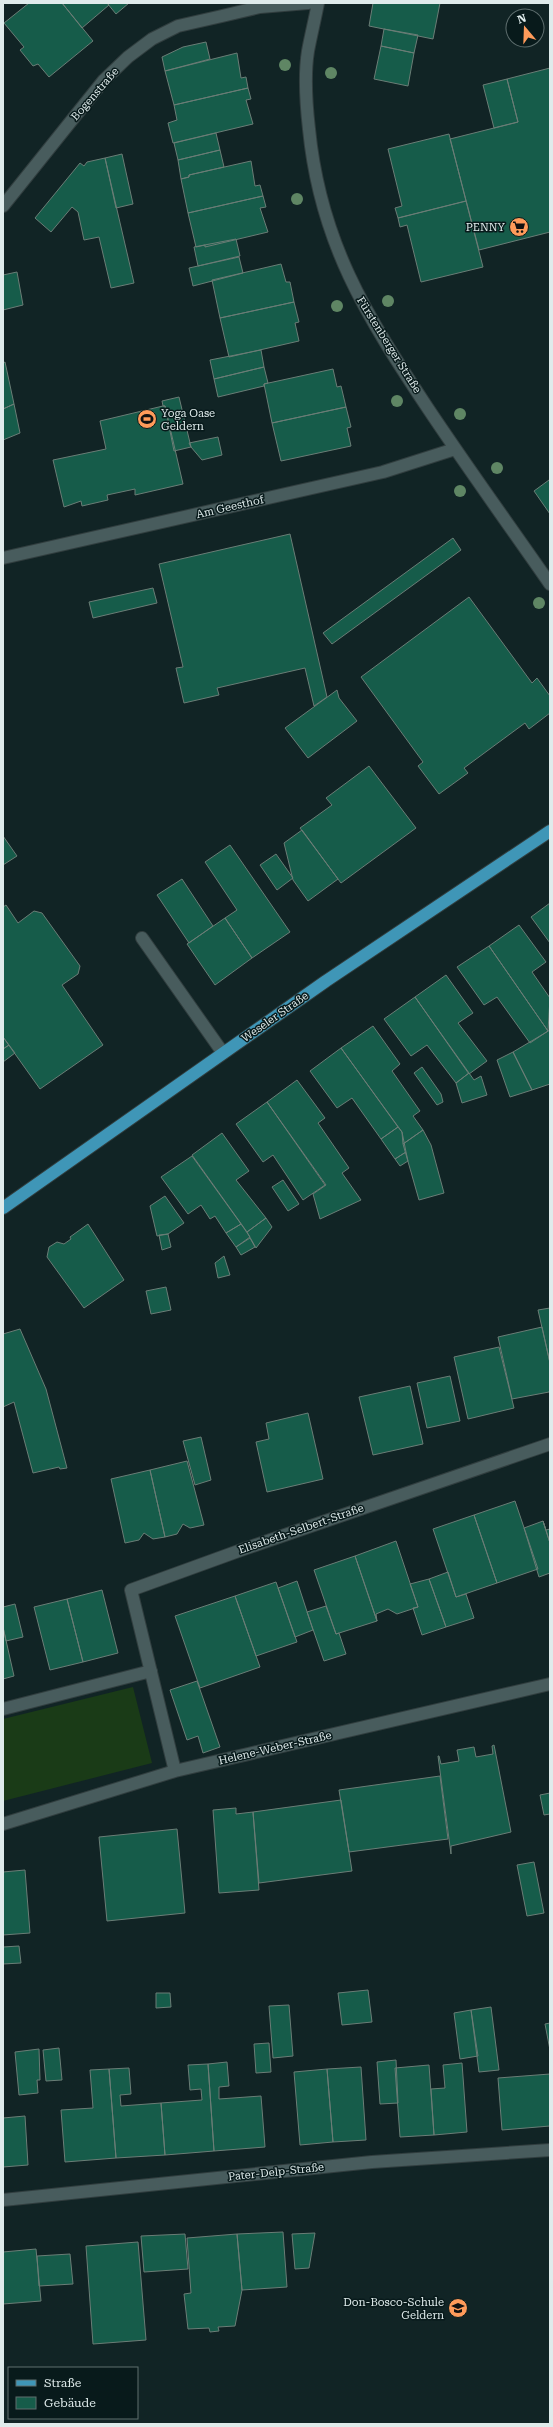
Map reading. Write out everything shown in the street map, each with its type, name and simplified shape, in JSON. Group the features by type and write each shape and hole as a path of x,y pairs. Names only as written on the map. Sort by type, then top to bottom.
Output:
{"main road":[{"name":"Weseler Straße","path":"3,1208 223,1053 550,831"}],"street":[{"name":"Bogenstraße","path":"3,206 104,80 128,57 152,39 178,26 260,7 308,3"},
{"name":"Fürstenberger Straße","path":"318,3 308,52 306,100 312,154 322,205 339,256 364,309 455,449 550,584"},
{"name":"Am Geesthof","path":"3,558 383,472 455,449"},
{"path":"142,938 223,1053"},
{"name":"Elisabeth-Selbert-Straße","path":"175,1771 131,1590 244,1549 550,1444"},
{"path":"3,1709 151,1671"},
{"name":"Helene-Weber-Straße","path":"3,1824 175,1771 550,1684"},
{"name":"Pater-Delp-Straße","path":"3,2200 372,2162 550,2150"}],"green space":[{"path":"133,1687 152,1763 3,1801 3,1719"}],"building":[{"path":"29,3 62,3 93,41 49,77 38,64 33,66 20,50 24,47 4,23"},
{"path":"62,3 107,3 109,5 82,28"},
{"path":"107,3 129,3 116,14"},
{"path":"373,3 440,3 433,39 369,26"},
{"path":"384,29 418,35 414,53 381,46"},
{"path":"206,42 210,59 165,71 162,57 183,47"},
{"path":"381,46 414,53 408,86 374,79"},
{"path":"237,53 241,78 246,77 248,88 174,105 165,71"},
{"path":"550,68 550,232 479,250 450,139 518,122 507,79"},
{"path":"507,79 518,122 494,128 483,85"},
{"path":"248,88 251,99 246,100 253,124 173,143 168,123 177,120 174,105"},
{"path":"216,133 220,150 178,160 174,143"},
{"path":"449,134 466,201 398,218 395,208 402,206 388,149"},
{"path":"220,150 224,167 189,175 189,177 181,179 178,160"},
{"path":"122,154 133,204 116,208 105,158"},
{"path":"105,158 134,283 111,288 99,237 84,240 78,212 72,207 51,232 35,218 80,163 84,166 87,162"},
{"path":"251,161 255,186 260,185 263,196 188,213 181,179 189,177 189,175"},
{"path":"263,196 266,207 260,208 268,232 205,247 205,245 196,247 188,213"},
{"path":"466,201 483,267 421,282 407,225 400,227 398,218"},
{"path":"236,239 240,256 198,266 194,247"},
{"path":"239,257 243,273 193,286 189,268"},
{"path":"281,264 286,282 290,282 294,302 220,318 212,280"},
{"path":"17,272 23,305 3,310 3,275"},
{"path":"294,302 299,322 295,323 299,341 229,357 220,318"},
{"path":"261,350 264,367 214,379 210,360"},
{"path":"5,362 14,404 3,409 3,363"},
{"path":"264,367 268,383 264,384 264,386 218,397 214,379"},
{"path":"333,369 337,387 341,386 346,407 272,423 264,384"},
{"path":"179,397 191,447 174,451 165,406 163,406 162,401"},
{"path":"14,404 20,433 3,440 3,409"},
{"path":"165,406 183,484 135,495 135,489 107,495 108,500 82,506 81,501 64,507 53,460 106,449 100,421"},
{"path":"346,407 351,427 347,428 351,446 281,461 272,423"},
{"path":"218,437 222,455 202,460 189,443"},
{"path":"550,480 550,514 534,491"},
{"path":"290,534 327,697 314,706 305,668 217,688 219,695 184,703 176,668 183,667 159,564"},
{"path":"453,538 461,550 332,644 323,633"},
{"path":"153,588 157,603 93,618 89,602"},
{"path":"469,597 532,683 537,678 550,696 550,713 529,729 525,723 464,768 468,773 439,794 418,766 423,762 361,677"},
{"path":"337,690 339,698 357,721 308,758 285,728"},
{"path":"369,766 416,828 341,883 300,828 332,805 326,798"},
{"path":"302,830 338,879 308,901 293,880 284,843"},
{"path":"3,836 17,856 3,865"},
{"path":"230,845 290,932 252,958 225,918 237,910 205,862"},
{"path":"276,854 293,878 277,890 260,865"},
{"path":"182,879 213,926 189,943 157,895"},
{"path":"550,903 550,943 531,917"},
{"path":"6,905 18,923 34,911 42,913 80,966 78,974 62,985 103,1045 40,1089 3,1037 3,907"},
{"path":"225,918 252,958 215,985 187,944"},
{"path":"519,925 546,962 532,972 550,998 548,1031 489,946"},
{"path":"489,946 548,1031 530,1043 497,997 484,1005 457,967"},
{"path":"446,975 473,1013 458,1023 487,1061 469,1074 415,997"},
{"path":"415,997 469,1073 456,1083 427,1045 411,1056 384,1019"},
{"path":"373,1026 400,1064 392,1071 420,1111 413,1116 423,1130 403,1144 402,1132 341,1048"},
{"path":"550,1030 550,1084 532,1090 513,1052"},
{"path":"3,1037 9,1045 3,1049"},
{"path":"9,1045 15,1053 3,1062 3,1049"},
{"path":"341,1048 398,1127 381,1139 352,1098 337,1108 310,1071"},
{"path":"513,1052 532,1090 510,1097 497,1060"},
{"path":"422,1067 441,1094 443,1102 437,1105 414,1073"},
{"path":"469,1073 474,1080 481,1076 487,1095 462,1103 456,1083"},
{"path":"297,1080 325,1118 318,1123 349,1168 342,1173 361,1200 320,1219 313,1194 326,1185 267,1102"},
{"path":"267,1102 325,1185 303,1200 273,1155 263,1162 236,1124"},
{"path":"398,1127 402,1132 406,1152 395,1159 381,1139"},
{"path":"423,1130 431,1145 444,1193 419,1200 403,1144"},
{"path":"222,1133 249,1171 236,1180 266,1218 247,1232 192,1155"},
{"path":"406,1152 408,1161 400,1166 395,1159"},
{"path":"192,1156 241,1224 226,1233 215,1216 210,1219 201,1205 188,1214 161,1177"},
{"path":"283,1180 299,1204 288,1211 272,1187"},
{"path":"165,1196 184,1223 168,1234 157,1236 150,1206"},
{"path":"266,1218 272,1227 256,1248 247,1232"},
{"path":"88,1224 124,1280 84,1308 47,1257 49,1247 57,1242 64,1244 71,1239 70,1237"},
{"path":"241,1224 250,1237 236,1247 226,1233"},
{"path":"168,1234 171,1247 162,1250 159,1235"},
{"path":"250,1238 255,1247 241,1255 236,1247"},
{"path":"224,1256 230,1275 218,1278 215,1263"},
{"path":"166,1287 171,1310 151,1314 146,1291"},
{"path":"550,1308 550,1363 538,1310"},
{"path":"542,1327 550,1363 550,1390 549,1392 512,1399 498,1337"},
{"path":"20,1329 46,1389 67,1468 60,1469 59,1467 33,1473 14,1402 3,1407 3,1334"},
{"path":"499,1347 514,1408 468,1419 454,1357"},
{"path":"450,1376 460,1421 427,1428 417,1383"},
{"path":"410,1386 423,1444 373,1455 359,1397"},
{"path":"308,1413 323,1479 267,1492 256,1442 269,1439 266,1423"},
{"path":"201,1437 211,1480 195,1485 183,1441"},
{"path":"187,1461 204,1525 190,1528 183,1524 177,1534 165,1537 150,1470"},
{"path":"150,1470 165,1537 153,1539 144,1533 139,1540 125,1543 111,1479"},
{"path":"515,1501 538,1569 497,1583 474,1515"},
{"path":"474,1515 497,1583 456,1597 433,1529"},
{"path":"543,1521 550,1543 550,1573 539,1577 524,1528"},
{"path":"543,1521 546,1530 550,1529 550,1543"},
{"path":"396,1541 418,1607 397,1614 388,1609 376,1614 377,1621 355,1556"},
{"path":"355,1556 377,1621 336,1634 314,1570"},
{"path":"448,1572 456,1597 466,1594 474,1618 446,1627 429,1579"},
{"path":"429,1579 446,1627 422,1635 413,1608 418,1607 410,1584"},
{"path":"297,1581 313,1630 295,1637 278,1588"},
{"path":"276,1582 297,1642 256,1656 235,1596"},
{"path":"102,1590 118,1653 83,1662 67,1599"},
{"path":"235,1596 260,1667 200,1688 175,1616"},
{"path":"67,1599 83,1662 50,1670 34,1607"},
{"path":"15,1604 23,1637 6,1641 3,1627 3,1607"},
{"path":"326,1606 336,1634 339,1633 346,1654 324,1661 307,1612"},
{"path":"3,1627 14,1676 3,1679"},
{"path":"197,1681 220,1747 203,1753 198,1736 187,1740 170,1690"},
{"path":"494,1745 511,1832 451,1846 451,1854 438,1756 441,1764 459,1761 457,1750 474,1747 476,1757 493,1754 492,1746"},
{"path":"440,1776 448,1839 349,1852 339,1790"},
{"path":"550,1793 550,1814 544,1815 540,1795"},
{"path":"341,1800 352,1871 259,1883 253,1812"},
{"path":"236,1808 236,1814 253,1812 259,1890 219,1893 213,1810"},
{"path":"177,1829 185,1913 107,1921 99,1837"},
{"path":"534,1862 544,1913 527,1916 517,1865"},
{"path":"25,1870 30,1933 3,1935 3,1872"},
{"path":"19,1946 21,1963 3,1964 3,1947"},
{"path":"368,1990 372,2022 342,2025 338,1993"},
{"path":"156,1993 170,1993 171,2007 156,2008"},
{"path":"289,2005 293,2056 273,2058 269,2006"},
{"path":"491,2007 499,2070 479,2072 471,2010"},
{"path":"471,2010 478,2056 460,2059 454,2013"},
{"path":"550,2023 550,2050 545,2024"},
{"path":"269,2043 271,2072 256,2073 254,2044"},
{"path":"59,2048 62,2080 46,2081 43,2050"},
{"path":"39,2049 40,2080 37,2080 38,2093 19,2095 15,2052"},
{"path":"396,2060 398,2103 380,2104 377,2062"},
{"path":"227,2062 229,2086 219,2087 219,2099 261,2096 265,2147 214,2151 208,2064"},
{"path":"462,2063 467,2132 434,2135 431,2089 445,2088 443,2065"},
{"path":"208,2064 214,2151 165,2155 161,2103 202,2100 201,2089 190,2090 188,2065"},
{"path":"429,2065 434,2135 400,2137 395,2068"},
{"path":"361,2067 366,2140 333,2142 327,2069"},
{"path":"129,2068 131,2094 120,2095 121,2106 161,2103 165,2155 116,2158 109,2069"},
{"path":"109,2069 116,2158 65,2162 61,2110 93,2108 90,2070"},
{"path":"327,2069 333,2142 300,2145 294,2072"},
{"path":"550,2074 550,2126 502,2130 498,2078"},
{"path":"25,2116 28,2165 3,2167 3,2118"},
{"path":"283,2232 287,2287 242,2290 237,2234"},
{"path":"315,2233 309,2268 295,2269 292,2234"},
{"path":"185,2234 188,2269 144,2272 141,2236"},
{"path":"237,2234 242,2290 235,2326 218,2327 219,2331 210,2332 209,2328 188,2329 184,2294 191,2293 187,2238"},
{"path":"138,2242 146,2340 93,2344 86,2246"},
{"path":"36,2249 41,2301 3,2304 3,2252"},
{"path":"70,2254 73,2284 39,2286 37,2256"}],"place":[{"name":"PENNY","path":"519,227"},
{"name":"Yoga Oase Geldern","path":"147,419"},
{"name":"Don-Bosco-Schule Geldern","path":"458,2308"}]}
